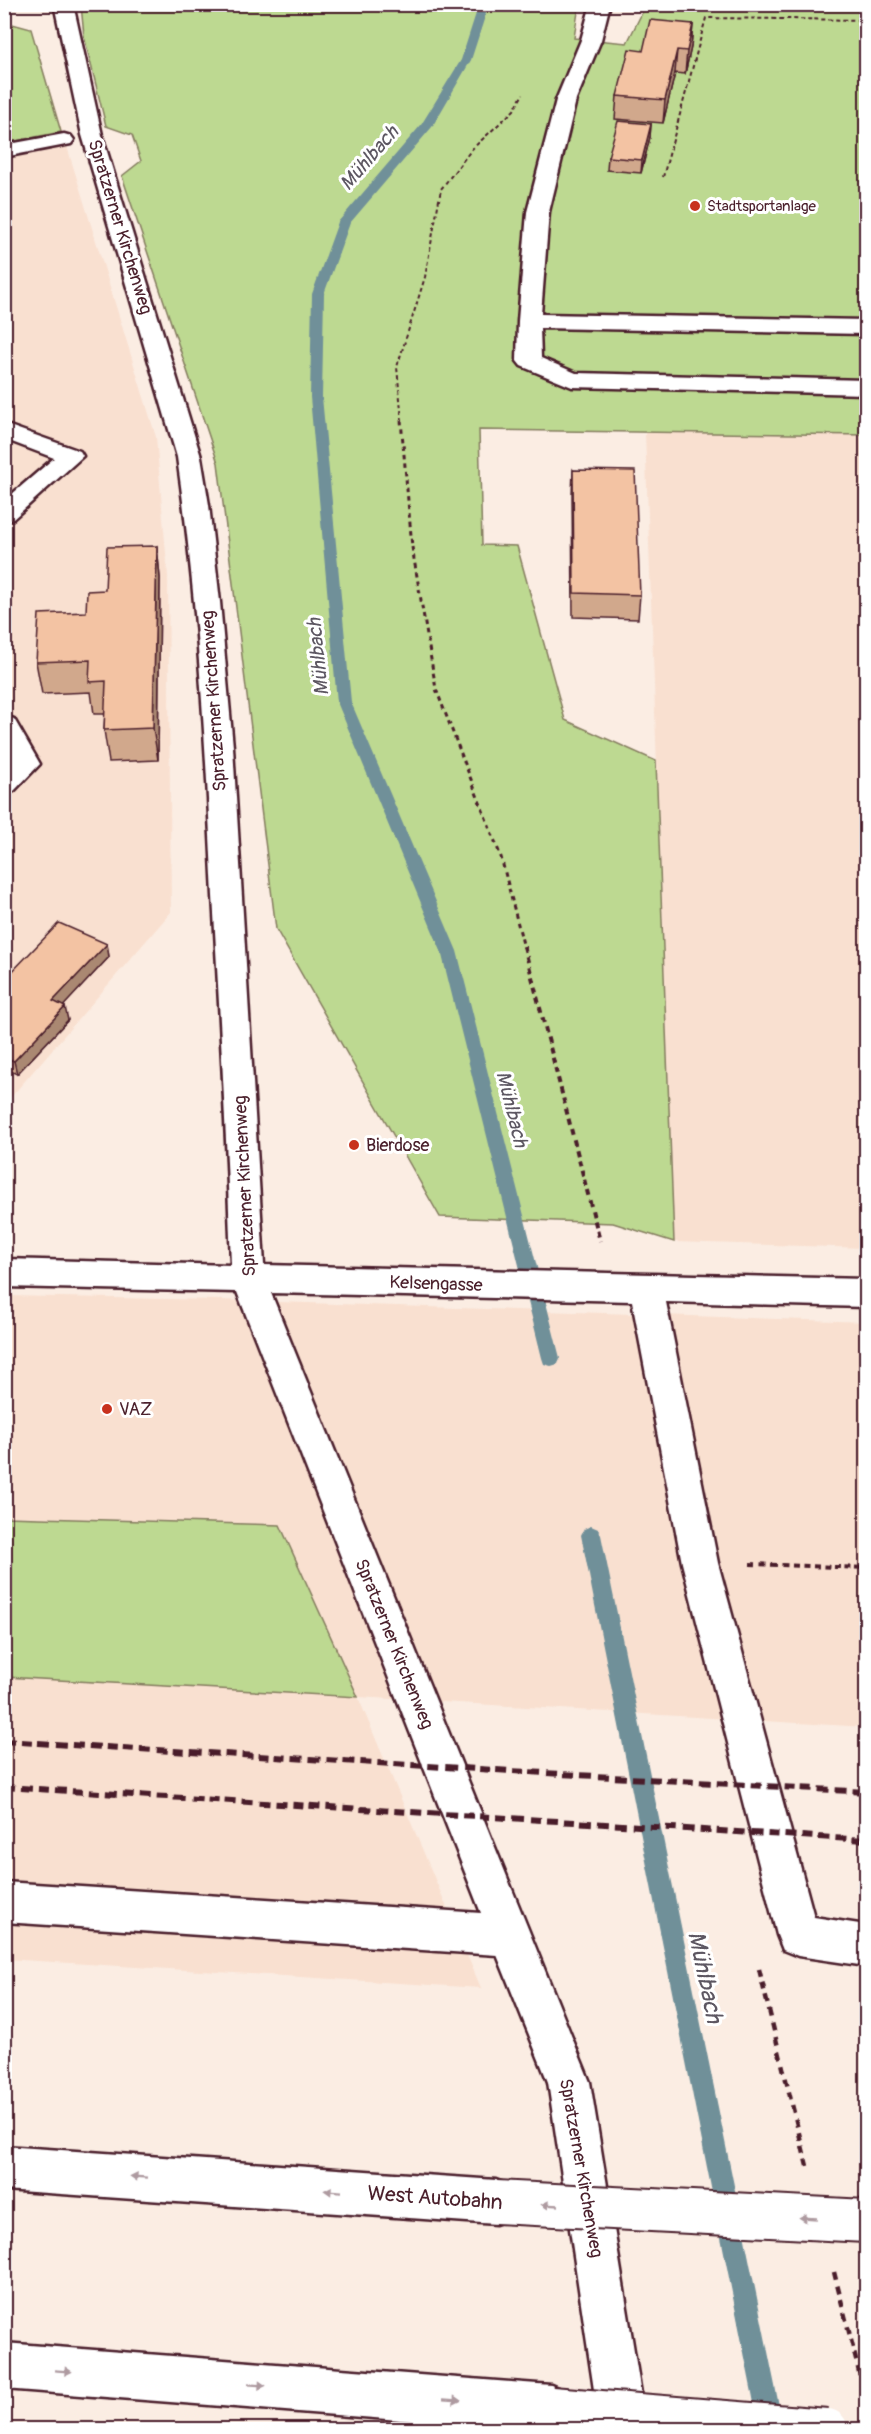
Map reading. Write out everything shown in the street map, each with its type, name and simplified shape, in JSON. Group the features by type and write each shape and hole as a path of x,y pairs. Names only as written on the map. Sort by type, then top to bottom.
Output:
{"main road":[{"name":"Spratzerner Kirchenweg","path":"63,4 92,135 189,457 197,503 214,669 242,1120 248,1278 569,2082 624,2430"},
{"path":"601,4 591,40 566,100 538,212 529,321 529,361 572,380 867,387"},
{"path":"4,151 63,140"},
{"path":"529,321 867,327"},
{"path":"4,431 70,456 4,514"},
{"path":"4,725 26,764 4,784"},
{"name":"Kelsengasse","path":"4,1273 867,1293"},
{"path":"629,1287 798,1935 867,1945"},
{"path":"4,1902 510,1935"},
{"name":"West Autobahn","path":"4,2168 496,2202 867,2221"},
{"path":"4,2366 827,2430"}],"path":[{"path":"663,177 705,18 867,20"},
{"path":"525,91 514,110 472,150 441,189 425,276 397,367 412,547 436,689 501,857 629,1287"},
{"path":"700,1563 867,1568"}],"shaded area":[{"path":"5,22 31,29 156,437 168,577 171,912 5,1104"},
{"path":"645,432 866,435 866,1248 674,1242"},
{"path":"4,1296 220,1300 866,1322 866,1727 358,1697 481,1988 5,1959"}],"green space":[{"path":"81,5 579,5 574,38 627,43 646,5 866,5 866,435 479,430 482,545 517,546 565,720 656,761 674,1242 613,1223 440,1217 276,929 218,463 122,176 141,161 132,135 106,126 84,36"},
{"path":"5,22 31,29 61,132 5,143"},
{"path":"5,1517 280,1525 358,1697 5,1677"}],"building":[{"path":"650,20 693,24 687,51 677,50 665,100 617,96 629,49 643,51"},
{"path":"618,121 651,124 642,160 608,157"},
{"path":"573,470 635,471 640,595 574,593"},
{"path":"157,546 153,728 104,730 106,681 89,682 90,660 36,662 39,614 86,612 87,591 105,590 107,547"},
{"path":"59,923 107,944 53,1001 65,1007 14,1061 4,1057 4,979"}],"waterway":[{"name":"Mühlbach","path":"484,4 466,60 426,127 344,222 318,294 316,397 344,702 449,951 551,1358"},
{"name":"Mühlbach","path":"591,1535 772,2428"}],"railway":[{"path":"4,1741 866,1792"},
{"path":"4,1787 866,1840"}],"place":[{"name":"Stadtsportanlage","path":"695,206"},
{"name":"Bierdose","path":"354,1145"},
{"name":"VAZ","path":"107,1409"}]}
